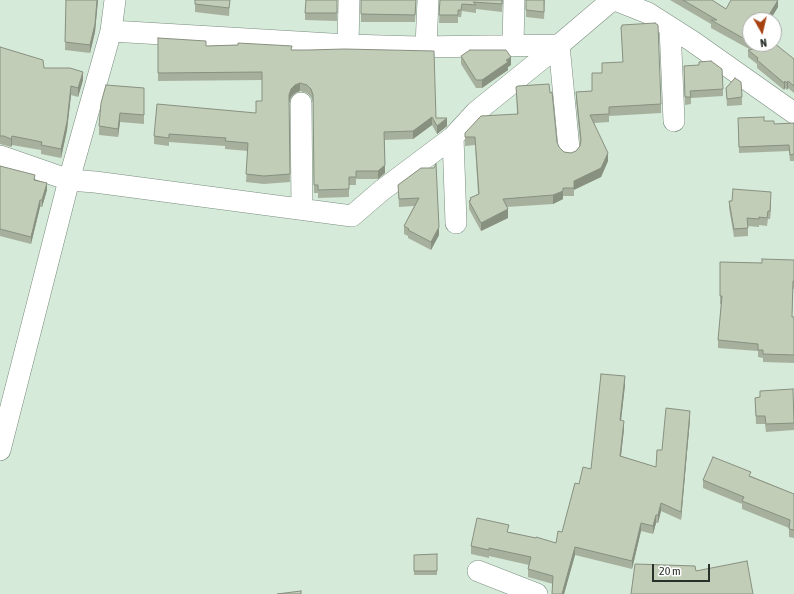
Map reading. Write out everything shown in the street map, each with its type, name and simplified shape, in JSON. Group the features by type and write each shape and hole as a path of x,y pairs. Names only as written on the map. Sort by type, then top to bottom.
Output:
{"street":[{"path":"0,450 69,180 111,31 115,0"},
{"path":"348,45 349,0"},
{"path":"426,47 428,0"},
{"path":"513,46 514,0"},
{"path":"0,156 69,180 95,182 352,216 381,191 453,137 476,112 613,0 648,13 692,41 794,113"},
{"path":"670,27 674,121"},
{"path":"111,31 348,45 426,47 559,44"},
{"path":"559,44 569,149"},
{"path":"301,103 302,209"},
{"path":"453,137 456,223"},
{"path":"478,571 537,594"}],"building":[{"path":"66,0 97,0 95,24 90,45 65,42"},
{"path":"195,0 230,0 229,8 195,4"},
{"path":"306,0 337,0 337,13 305,13"},
{"path":"361,0 416,0 415,15 361,14"},
{"path":"440,0 502,0 502,4 473,2 476,5 462,4 461,10 458,10 458,15 439,15"},
{"path":"526,0 544,0 544,12 526,10"},
{"path":"683,0 712,0 726,9 731,0 778,0 771,12 742,12 742,37 711,20 717,20"},
{"path":"655,23 658,25 661,104 609,107 609,114 590,115 608,153 601,168 574,181 574,188 563,188 563,191 553,195 503,199 508,209 481,223 469,201 471,200 470,198 479,194 475,137 465,137 465,133 481,116 518,114 516,87 549,84 550,93 552,92 557,142 559,147 564,152 571,153 576,151 580,146 581,140 576,92 592,91 592,73 602,73 602,63 623,62 622,25"},
{"path":"158,38 206,41 206,46 238,45 238,43 292,46 291,50 344,49 434,51 436,118 447,118 437,126 432,117 413,131 384,132 385,165 378,171 356,171 356,177 349,177 349,189 318,190 318,185 314,185 313,95 311,89 307,85 300,83 291,89 289,95 290,174 264,176 246,174 248,143 225,141 226,138 169,134 169,138 154,136 157,104 256,113 256,101 262,101 262,72 158,73"},
{"path":"0,47 43,60 44,68 70,68 83,72 78,88 71,86 67,122 61,149 41,145 42,142 12,136 11,139 0,136"},
{"path":"782,49 794,59 794,86 788,81 787,83 785,81 784,83 757,60 758,58 750,52 782,52"},
{"path":"470,50 506,50 511,57 506,60 508,62 482,80 476,80 461,56"},
{"path":"711,61 722,69 723,89 690,91 691,97 685,97 684,66 699,65 699,62"},
{"path":"735,78 741,82 742,97 727,99 726,88"},
{"path":"106,85 144,88 144,115 120,113 118,129 99,126 101,103"},
{"path":"764,117 764,121 774,121 774,124 794,123 794,154 790,155 789,145 739,147 738,118"},
{"path":"436,164 439,227 431,242 408,230 409,229 404,226 419,198 399,199 398,185 421,168 434,168"},
{"path":"0,166 35,175 34,180 47,183 42,200 40,200 31,237 0,229"},
{"path":"733,189 771,192 770,211 768,211 767,218 747,218 748,228 734,229 729,201 732,201"},
{"path":"762,259 794,260 792,317 794,317 794,355 763,354 763,350 758,350 758,344 718,340 722,296 720,296 720,262 762,263"},
{"path":"601,374 625,376 620,420 624,421 620,456 656,467 657,450 662,450 666,408 690,411 681,512 661,503 653,526 641,523 632,561 575,547 562,594 552,594 553,576 528,569 531,557 489,548 489,550 471,546 477,518 509,525 507,532 536,537 556,543 558,531 562,532 575,483 579,484 583,467 591,469"},
{"path":"793,389 794,423 766,424 765,416 756,416 755,398 760,397 760,391"},
{"path":"713,457 751,472 749,476 794,494 794,530 789,529 790,520 742,501 744,497 703,480"},
{"path":"437,554 437,571 414,571 414,555"},
{"path":"747,561 753,594 631,594 635,564 695,566 696,571"},
{"path":"301,591 301,594 277,594"}]}
